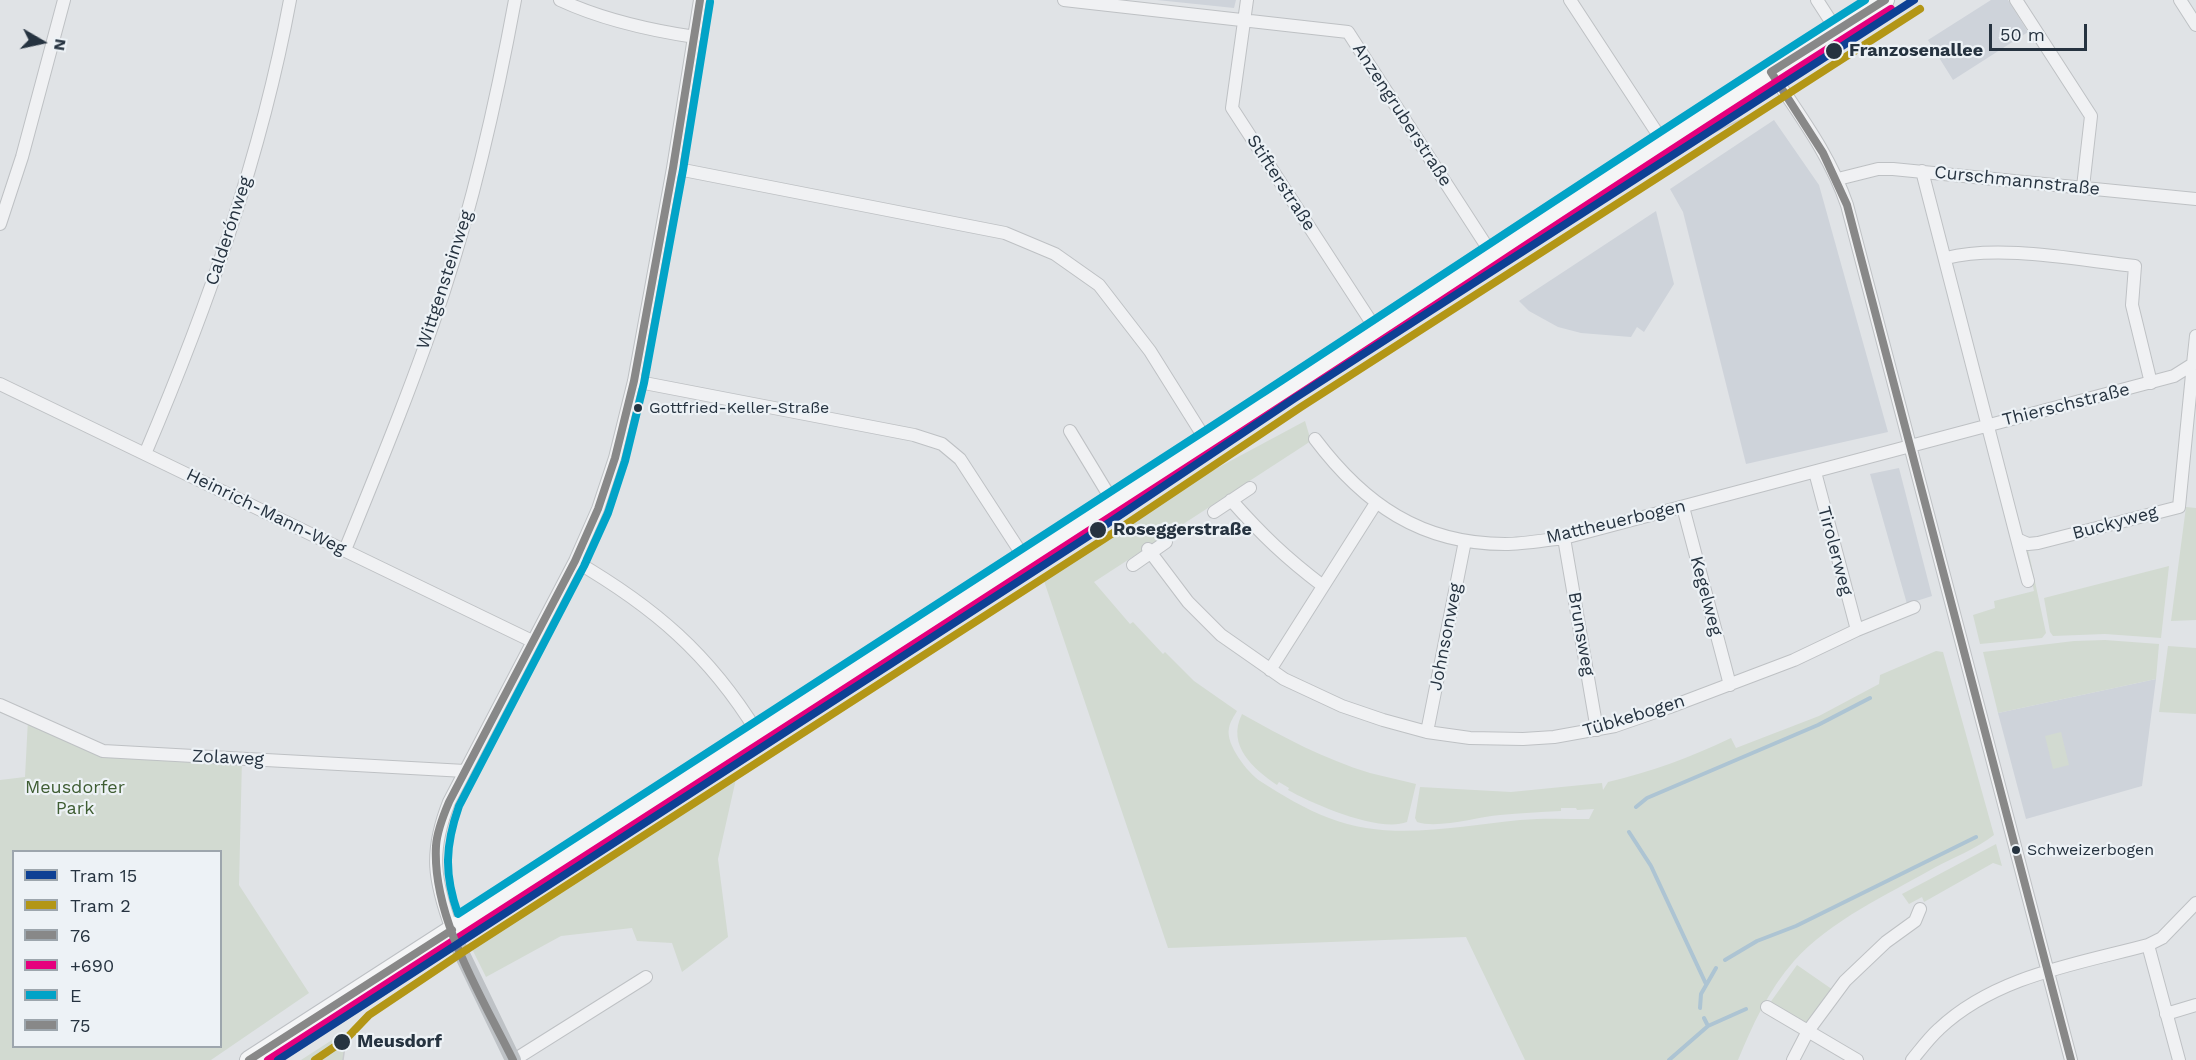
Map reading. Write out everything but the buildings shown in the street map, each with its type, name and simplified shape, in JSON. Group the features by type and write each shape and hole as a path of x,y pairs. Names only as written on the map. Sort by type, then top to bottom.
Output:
{"main road":[{"path":"249,1060 1207,442 1625,169 1663,141 1885,0"}],"street":[{"path":"0,224 22,157 64,0"},
{"name":"Calderónweg","path":"146,454 186,357 224,253 257,140 290,0"},
{"name":"Wittgensteinweg","path":"345,550 405,402 444,290 477,176 500,79 515,0"},
{"path":"560,0 586,12 631,26 695,37"},
{"path":"646,977 514,1060 452,930 443,905 435,863 435,847 448,802 575,561 598,509 615,458 634,381 673,168 700,0"},
{"path":"1064,0 1243,22"},
{"name":"Stifterstraße","path":"1247,0 1232,108 1377,331"},
{"path":"1570,0 1663,141"},
{"path":"1817,0 1837,31"},
{"path":"2016,0 2091,116 2083,187"},
{"path":"2182,1 2196,25"},
{"name":"Anzengruberstraße","path":"1243,22 1348,32 1493,256"},
{"path":"1771,72 1814,137 1838,179 1847,205 2071,1060"},
{"path":"673,168 1005,233 1055,254 1099,285 1125,317 1150,351 1207,442"},
{"name":"Curschmannstraße","path":"1838,179 1878,169 1922,171 2196,199"},
{"path":"1922,171 2028,581"},
{"path":"1946,258 1997,252 2135,266 2132,305 2151,383"},
{"path":"2193,364 2196,336"},
{"name":"Thierschstraße","path":"1910,447 2151,383 2174,376 2193,364"},
{"name":"Buckyweg","path":"2017,539 2028,544 2038,543 2179,507 2193,364"},
{"path":"634,381 914,435 942,444 967,467 1025,559"},
{"name":"Heinrich-Mann-Weg","path":"0,384 532,641"},
{"path":"1070,431 1113,502"},
{"name":"Mattheuerbogen","path":"1315,439 1343,472 1387,512 1424,530 1465,541 1507,544 1564,538 1910,447"},
{"name":"Tirolerweg","path":"1815,472 1857,630"},
{"path":"1214,512 1250,488"},
{"path":"1231,500 1286,559 1323,586"},
{"path":"1270,670 1376,503"},
{"name":"Kegelweg","path":"1683,507 1730,685"},
{"name":"Brunsweg","path":"1564,538 1597,730"},
{"name":"Johnsonweg","path":"1427,732 1465,541"},
{"path":"1133,565 1149,551 1166,542"},
{"name":"Tübkebogen","path":"1149,551 1188,602 1221,635 1284,679 1342,706 1401,726 1470,738 1523,739 1597,730 1730,685 1794,660 1857,630 1914,607"},
{"path":"575,561 643,604 706,661 730,691 757,732"},
{"name":"Zolaweg","path":"0,705 104,752 465,771"},
{"path":"1912,1060 1940,1028 1972,1004 2012,984 2049,971 2148,945 2162,938 2196,903"},
{"path":"1793,1060 1808,1031 1845,981 1886,942 1915,921 1920,909"},
{"path":"2148,945 2179,1060"},
{"path":"2166,1014 2196,1005"},
{"path":"1767,1007 1857,1060"}],"shaded area":[{"path":"1157,0 1236,0 1234,8"},
{"path":"1991,0 2008,0 2028,32 1953,80 1928,40"},
{"path":"1774,120 1819,185 1888,432 1746,464 1683,212 1670,189"},
{"path":"1656,211 1674,284 1644,332 1637,327 1631,337 1581,333 1558,327 1529,311 1519,301"},
{"path":"1899,468 1932,596 1907,604 1870,474"},
{"path":"2156,679 2142,786 2026,819 1998,713"}],"green space":[{"path":"1305,421 1311,441 1094,582 1130,624 1133,622 1163,654 1165,652 1194,681 1237,711 1229,728 1230,742 1244,765 1260,781 1302,806 1329,818 1375,829 1424,830 1529,819 1589,819 1594,809 1561,808 1561,811 1500,815 1436,824 1417,822 1415,818 1420,787 1511,792 1602,783 1603,790 1608,782 1671,763 1731,738 1736,748 1819,716 1879,684 1880,675 1936,651 1943,652 1994,835 1860,909 1809,946 1785,972 1769,996 1738,1060 1525,1060 1466,937 1168,948 1044,581 1193,481"},
{"path":"2186,507 2196,508 2196,620 2171,621"},
{"path":"2024,548 2028,549 2046,633 2042,638 1980,644 1973,615 1995,608 1994,601 2034,591"},
{"path":"2169,566 2161,638 2105,634 2053,636 2050,632 2044,598"},
{"path":"2105,640 2159,644 2156,679 1998,713 1983,652 2074,641"},
{"path":"2168,646 2196,648 2196,714 2159,712"},
{"path":"1242,714 1336,761 1370,773 1416,784 1407,822 1380,824 1346,815 1288,790 1289,788 1279,782 1277,785 1252,764 1240,746 1237,736"},
{"name":"Meusdorfer Park","path":"28,719 103,751 242,759 239,885 309,993 211,1060 0,1060 0,780 25,777"},
{"path":"2061,732 2069,765 2053,769 2045,736"},
{"path":"736,779 718,859 728,937 682,972 672,943 637,941 632,928 561,936 486,977 472,949"},
{"path":"1996,844 2002,866 1993,863 1924,902 1922,897 1909,904 1902,894"},
{"path":"1797,965 1836,992 1808,1031 1767,1007"},
{"path":"332,1040 335,1044 345,1046 343,1060 301,1060"}],"waterway":[{"path":"1636,807 1647,798 1818,725 1870,698"},
{"path":"1629,832 1651,866 1706,984"},
{"path":"1725,960 1757,941 1796,926 1976,837"},
{"path":"1700,1008 1701,994 1716,968"},
{"path":"1669,1060 1708,1026 1746,1009"},
{"path":"1704,1018 1708,1026"}],"tram line":[{"name":"15","path":"278,1060 1098,530 1295,398 1914,0"},
{"name":"2","path":"315,1060 346,1039 369,1015 463,952 1104,539 1301,407 1920,9"},
{"path":"1694,142 1742,119"},
{"path":"343,1060 345,1046"}],"transit line":[{"name":"75","path":"513,1060 474,984 450,929 437,873 437,840 449,802 575,561 598,509 615,458 634,381 673,168 700,0"},
{"name":"E","path":"710,2 683,170 644,383 625,461 608,513 584,566 459,806 451,834 448,860 450,886 458,914 1865,0"},
{"name":"76","path":"1771,72 1885,0"},
{"name":"+690","path":"268,1060 1097,526 1891,9"},
{"name":"76","path":"1771,72 1823,153 1847,205 2071,1060"},
{"name":"75","path":"249,1060 452,930"}],"place":[{"name":"Franzosenallee","path":"1834,51"},
{"name":"Gottfried-Keller-Straße","path":"638,408"},
{"name":"Roseggerstraße","path":"1098,530"},
{"name":"Schweizerbogen","path":"2016,850"},
{"name":"Meusdorf","path":"342,1042"}]}
